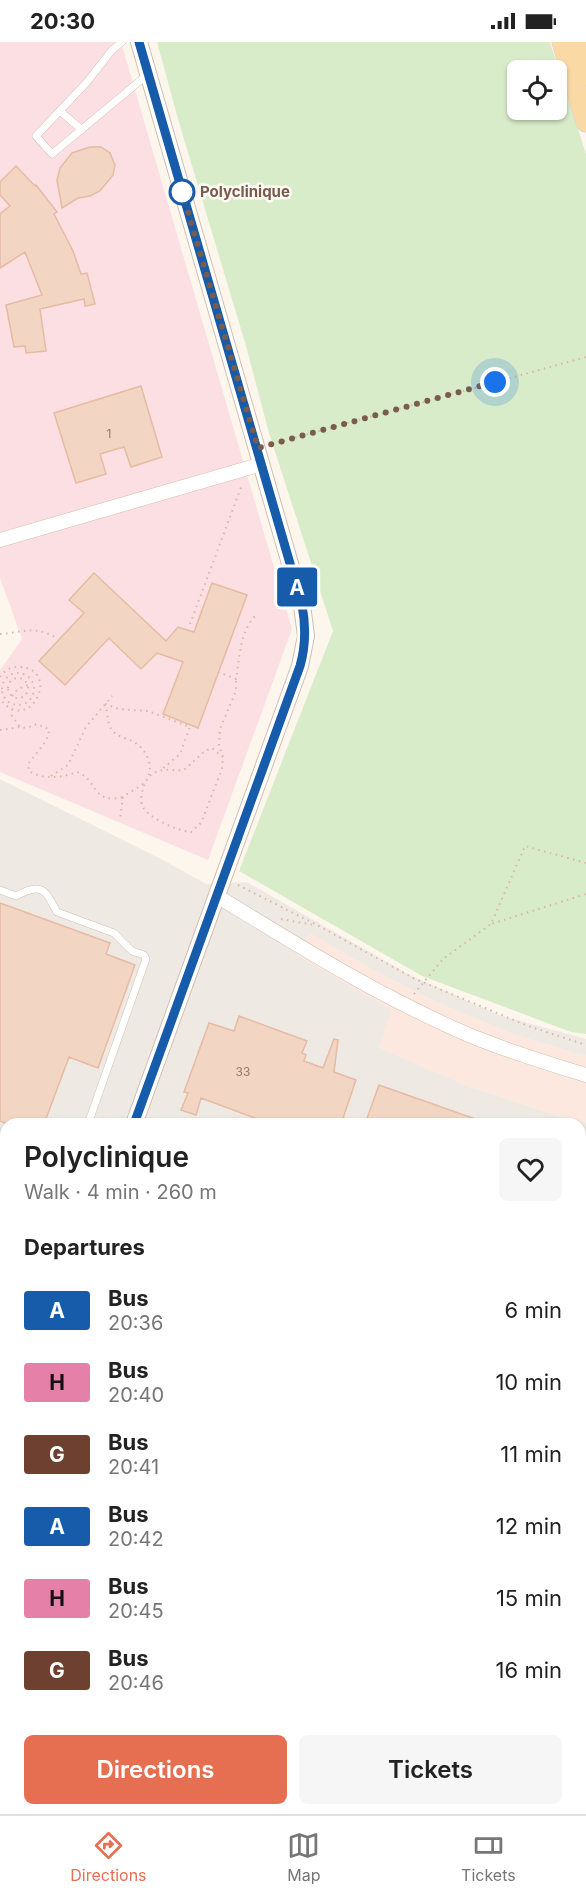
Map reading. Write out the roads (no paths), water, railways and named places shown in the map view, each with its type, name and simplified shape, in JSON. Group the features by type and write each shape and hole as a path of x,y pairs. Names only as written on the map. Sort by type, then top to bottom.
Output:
{"main road":[{"path":"562,42 586,122"},
{"path":"576,42 586,75"}],"street":[{"path":"136,1118 304,651 305,620 260,456 139,42"},
{"path":"0,540 260,456"},
{"path":"217,896 337,969 404,1004 469,1035 522,1055 586,1074"}],"lane":[{"path":"122,42 112,50 87,82 36,136 52,154 148,74"},
{"path":"60,111 82,130"},
{"path":"0,891 16,896 32,889 45,891 57,912 114,933 132,951 144,955 146,959 90,1118"}],"place":[{"name":"Polyclinique","path":"182,192"}]}
